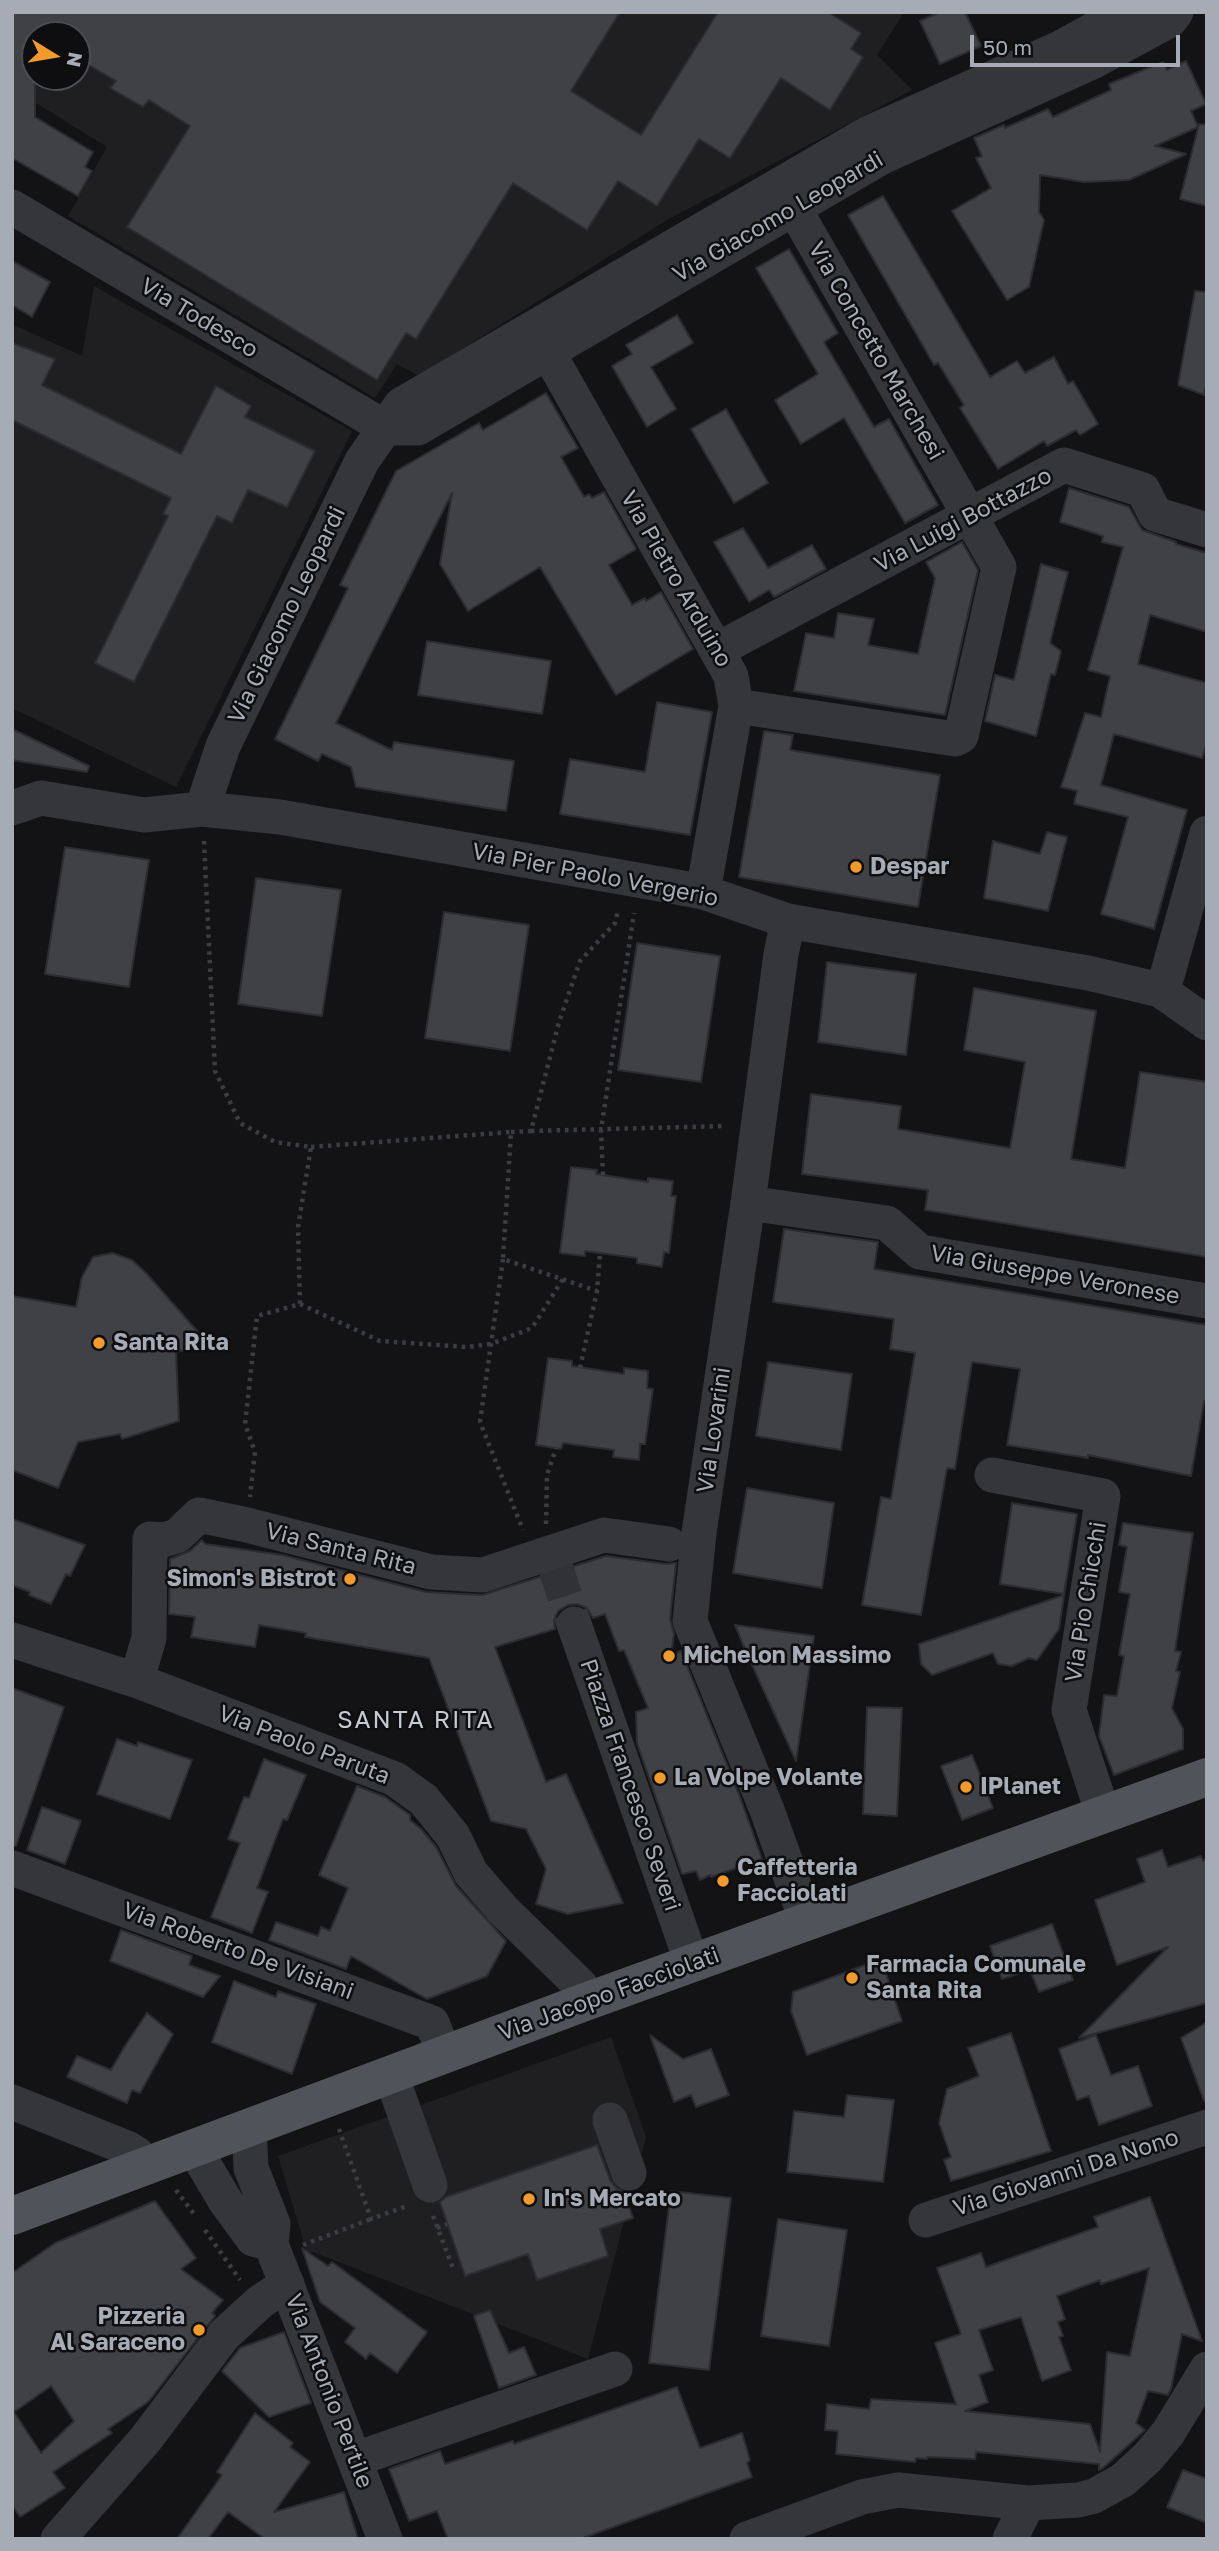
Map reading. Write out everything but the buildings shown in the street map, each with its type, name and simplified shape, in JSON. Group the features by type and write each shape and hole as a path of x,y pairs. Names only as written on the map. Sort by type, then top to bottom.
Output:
{"main road":[{"name":"Via Jacopo Facciolati","path":"12,2216 585,2002 1207,1777"}],"street":[{"name":"Via Giacomo Leopardi","path":"202,809 229,734 362,461 386,428 418,428 542,340 788,196 869,133 1058,49 1126,12"},
{"name":"Via Giacomo Leopardi","path":"788,196 882,157 1092,62 1170,20 1177,12"},
{"name":"Via Concetto Marchesi","path":"736,706 956,739 961,736 999,567 788,196"},
{"name":"Via Todesco","path":"12,207 386,428"},
{"name":"Via Pietro Arduino","path":"542,340 731,676 736,706 703,892"},
{"name":"Via Luigi Bottazzo","path":"717,650 1064,466 1143,491 1156,514 1207,530"},
{"name":"Via Pier Paolo Vergerio","path":"12,808 41,798 144,815 202,809 280,817 703,892 788,921 1088,973 1160,990 1207,1023"},
{"path":"1160,990 1167,975 1207,834"},
{"name":"Via Lovarini","path":"788,921 782,944 748,1203 685,1544 691,1621 767,1810 807,1922"},
{"name":"Via Giuseppe Veronese","path":"748,1203 887,1223 920,1252 1207,1301"},
{"name":"Via Pio Chicchi","path":"992,1475 1103,1496 1069,1710 1103,1814"},
{"name":"Via Santa Rita","path":"139,1672 149,1638 150,1539 163,1540 177,1536 199,1515 431,1572 483,1575 552,1557 604,1535 685,1544"},
{"path":"609,1516 685,1544"},
{"name":"Piazza Francesco Severi","path":"575,1624 686,1947"},
{"name":"Via Paolo Paruta","path":"12,1640 135,1681 395,1779 424,1800 453,1836 471,1873 503,1910 580,1985 585,2002"},
{"name":"Via Roberto De Visiani","path":"12,1868 432,2023 445,2055"},
{"path":"391,2075 430,2197"},
{"path":"12,2102 127,2148 137,2154 142,2166"},
{"path":"610,2120 629,2173"},
{"name":"Via Giovanni Da Nono","path":"926,2220 1207,2127"},
{"path":"223,2138 226,2202 253,2239 282,2246"},
{"name":"Via Antonio Pertile","path":"223,2138 251,2168 282,2246 287,2284 385,2539"},
{"path":"58,2539 145,2440 224,2335 260,2302 287,2284"},
{"path":"356,2459 615,2369"},
{"path":"747,2539 862,2497 898,2490 1028,2503 1078,2500 1094,2496 1124,2480 1148,2457 1168,2433 1207,2369"},
{"path":"1010,2539 1028,2503"}],"path":[{"path":"202,809 215,1071 240,1123 275,1142 311,1147 531,1131 758,1125"},
{"path":"531,1131 559,1022 580,961 615,923 618,911"},
{"path":"603,1175 601,1130 634,914"},
{"path":"511,1132 503,1259 480,1422 526,1536 552,1557"},
{"path":"300,1304 298,1227 311,1147"},
{"path":"580,1368 597,1291 600,1253"},
{"path":"503,1259 597,1291"},
{"path":"247,1525 255,1452 245,1424 257,1316 300,1304 380,1341 467,1347 491,1344 532,1328 563,1279"},
{"path":"552,1557 546,1535 547,1475 556,1448"},
{"path":"430,2197 437,2228 453,2268"},
{"path":"282,2246 371,2219"},
{"path":"437,2228 447,2224"}],"shaded area":[{"path":"12,12 904,12 877,55 912,90 667,220 419,376 397,364 375,398 68,216 107,147 12,88"},
{"path":"94,286 352,431 176,787 12,708 12,324 82,356"},
{"name":"In's Mercato","path":"611,2037 646,2137 588,2359 313,2252 307,2253 278,2156"}],"tunnel":[{"path":"554,1563 574,1624"}],"place":[{"name":"Despar","path":"856,867"},
{"name":"Santa Rita","path":"99,1343"},
{"name":"Simon's Bistrot","path":"350,1579"},
{"name":"Michelon Massimo","path":"669,1656"},
{"name":"La Volpe Volante","path":"660,1778"},
{"name":"IPlanet","path":"966,1787"},
{"name":"Caffetteria Facciolati","path":"723,1881"},
{"name":"Farmacia Comunale Santa Rita","path":"852,1978"},
{"name":"In's Mercato","path":"529,2199"},
{"name":"Pizzeria Al Saraceno","path":"199,2330"}],"district":[{"name":"SANTA RITA","path":"416,1720"}]}
